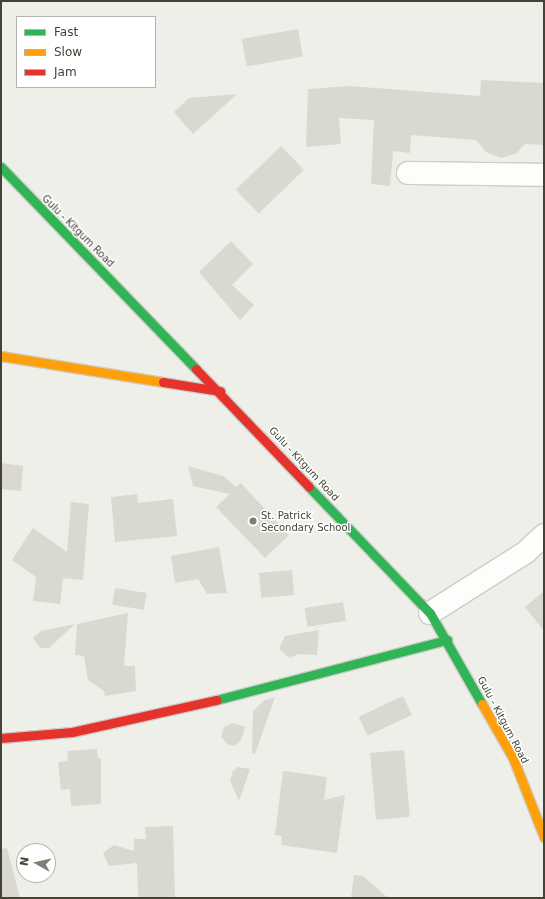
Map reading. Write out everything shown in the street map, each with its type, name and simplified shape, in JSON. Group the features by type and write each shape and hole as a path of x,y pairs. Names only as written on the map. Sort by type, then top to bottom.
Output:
{"main road":[{"name":"Gulu - Kitgum Road","path":"1,167 220,391 430,612 513,758 544,837"},
{"path":"1,356 220,391"},
{"path":"1,738 72,732 160,714 447,640"}],"street":[{"path":"408,173 544,175"},
{"path":"430,612 526,552 544,535"}],"building":[{"path":"298,29 303,57 247,66 242,39"},
{"path":"481,80 544,83 544,145 525,144 517,153 501,158 486,152 476,140 411,135 410,153 393,151 390,186 371,184 374,120 339,118 341,144 306,147 308,89 349,86 480,96"},
{"path":"237,94 193,134 174,112 189,98"},
{"path":"281,146 304,170 259,214 236,190"},
{"path":"231,241 253,264 232,285 254,305 240,320 199,272"},
{"path":"1,463 23,466 21,491 1,489"},
{"name":"St. Patrick Secondary School","path":"188,466 223,476 236,487 241,483 289,535 265,558 216,507 230,494 193,486"},
{"path":"137,494 138,503 173,499 177,536 115,542 111,497"},
{"path":"71,502 89,504 83,580 63,578 60,604 33,601 36,577 12,560 33,528 67,552"},
{"path":"219,547 227,593 207,594 198,579 175,583 171,556"},
{"path":"292,570 294,595 261,598 259,573"},
{"path":"115,588 147,593 144,610 112,605"},
{"path":"544,591 544,631 525,607"},
{"path":"343,602 346,621 307,627 304,608"},
{"path":"128,613 124,666 135,666 136,691 105,696 104,691 88,680 84,656 75,655 77,624"},
{"path":"75,624 49,648 40,648 33,638 41,631"},
{"path":"319,630 317,655 298,654 290,658 279,649 285,636"},
{"path":"403,696 412,715 367,736 359,717"},
{"path":"275,697 255,754 252,753 253,711 265,700"},
{"path":"232,723 245,727 241,740 235,746 227,744 221,737 224,727"},
{"path":"97,749 98,758 101,758 101,804 71,806 70,789 61,790 58,762 68,761 67,751"},
{"path":"404,750 410,817 376,820 370,753"},
{"path":"238,767 250,769 239,801 230,781 233,771"},
{"path":"283,771 327,777 324,800 345,795 337,853 281,845 282,836 275,835"},
{"path":"173,826 175,898 138,898 137,863 109,866 103,853 114,845 134,851 134,839 146,839 145,827"},
{"path":"7,848 20,898 1,898 1,849"},
{"path":"354,875 363,876 388,898 351,898"}],"traffic: fast":[{"path":"1,167 196,369"},
{"path":"309,487 430,613 482,704"},
{"path":"216,700 447,640"}],"traffic: slow":[{"path":"1,356 163,382"},
{"path":"482,704 513,758 544,837"}],"traffic: jam":[{"path":"196,369 309,487"},
{"path":"163,382 220,391"},
{"path":"1,738 72,732 216,700"}],"place":[{"name":"St. Patrick Secondary School","path":"253,521"}]}
